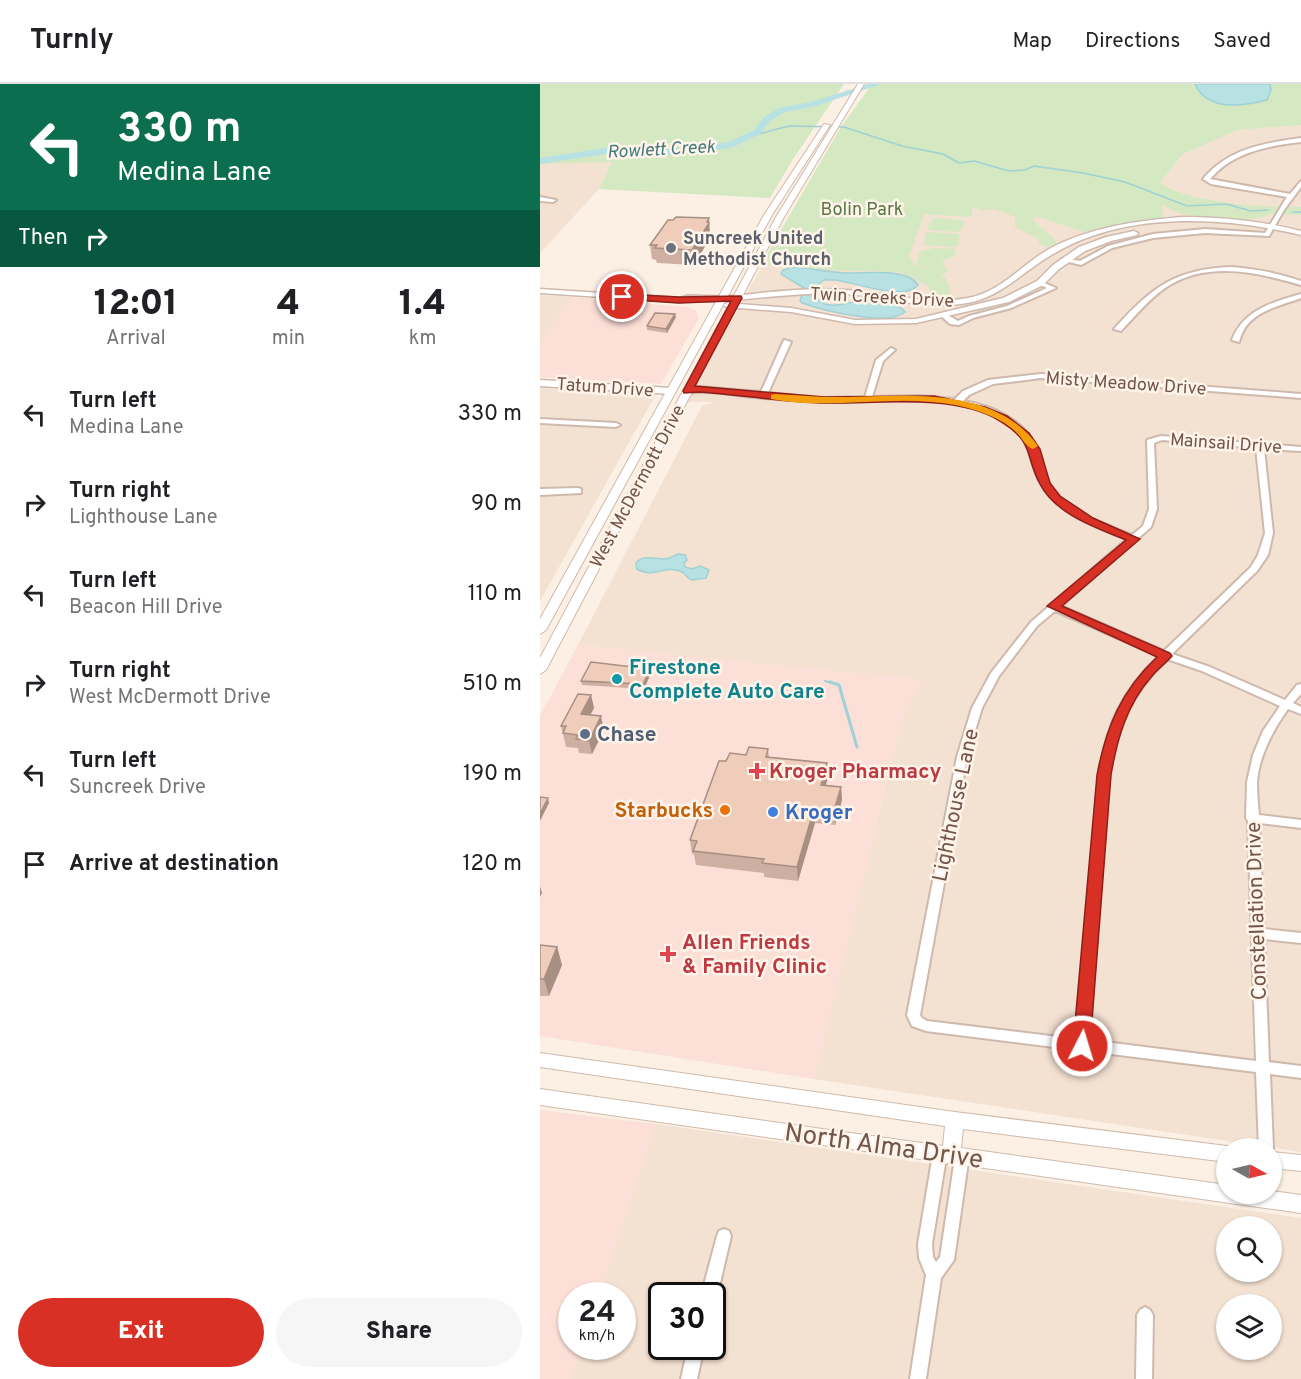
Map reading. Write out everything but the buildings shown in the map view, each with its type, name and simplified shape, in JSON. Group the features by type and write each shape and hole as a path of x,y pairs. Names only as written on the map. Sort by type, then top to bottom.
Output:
{"main road":[{"name":"West McDermott Drive","path":"540,630 768,215 852,84"},
{"name":"West McDermott Drive","path":"540,670 780,217 861,84"},
{"path":"671,391 688,391"},
{"name":"North Alma Drive","path":"540,1060 956,1120 1216,1153"},
{"name":"North Alma Drive","path":"540,1097 1216,1192"},
{"path":"951,1154 956,1120"},
{"path":"1282,1161 1301,1163"},
{"name":"North Alma Drive","path":"1282,1200 1301,1204"}],"street":[{"path":"1291,196 1206,180 1216,168 1245,152 1273,144 1301,140"},
{"path":"1064,260 1081,263 1110,247 1153,236 1216,231 1249,232 1264,236 1269,234 1301,183"},
{"path":"540,199 553,200"},
{"name":"Twin Creeks Drive","path":"720,302 821,292 859,293 923,303 961,302 997,292 1054,250 1086,236 1112,229 1160,222 1200,220 1265,224 1273,228"},
{"name":"Twin Creeks Drive","path":"735,302 846,321 873,323 909,321 997,303 1040,283 1064,260 1082,249 1145,231 1195,226 1273,228 1301,233"},
{"path":"1118,329 1160,289 1190,275 1216,271 1248,271 1273,274 1301,283"},
{"path":"944,315 951,321 959,323 971,317 1009,307 1053,288 1040,283"},
{"path":"540,291 720,302"},
{"path":"1236,340 1239,329 1248,319 1301,296"},
{"path":"763,396 787,342"},
{"path":"868,399 880,360 891,350"},
{"name":"Misty Meadow Drive","path":"957,402 966,393 992,382 1041,376 1301,396"},
{"name":"Tatum Drive","path":"540,383 671,391"},
{"path":"688,391 696,394 742,398 763,396 824,400 934,399 957,402 993,413 1013,424 1031,443 1042,478 1056,498 1089,521 1134,539"},
{"path":"540,421 616,425"},
{"name":"Mainsail Drive","path":"1151,440 1161,438 1301,449"},
{"name":"Lighthouse Lane","path":"1082,1046 926,1026 917,1022 914,1011 969,730 986,692 1011,651 1034,624 1147,528 1152,517 1151,440"},
{"path":"1260,446 1269,533 1263,555 1254,569 1147,673 1127,700 1109,746 1104,775 1082,1046 1301,1072"},
{"path":"540,492 578,491"},
{"path":"1053,606 1166,656 1206,669 1301,711"},
{"name":"Constellation Drive","path":"1266,1138 1252,783 1254,764 1270,726 1285,704 1301,687"},
{"path":"1252,818 1301,824"},
{"path":"1257,933 1301,938"},
{"path":"918,1379 934,1275 947,1260 961,1162 951,1154 939,1160 925,1244 926,1258 934,1275"},
{"path":"712,1282 724,1236"},
{"path":"1144,1379 1145,1315"},
{"path":"688,1379 693,1360"}],"shaded area":[{"path":"1301,125 1301,1152 1282,1149 1282,1138 1216,1139 814,1079 903,715 922,680 578,645 702,406 715,402 688,402 841,127 1160,182 1183,154 1238,130"},
{"path":"613,161 599,189 540,253 540,164"},
{"path":"540,295 573,297 540,343"},
{"path":"573,297 685,307 696,310 699,318 661,384 540,377 540,343"},
{"path":"540,388 655,396 540,601"},
{"path":"578,645 923,680 903,715 814,1079 540,1036 540,716"},
{"path":"540,1110 656,1124 604,1282 558,1282 558,1360 578,1360 571,1379 540,1379"},
{"path":"656,1124 1301,1218 1301,1379 571,1379 578,1360 636,1360 636,1282 604,1282"}],"green space":[{"path":"540,84 844,84 793,159 770,198 599,189 612,162 540,164"},
{"name":"Bolin Park","path":"872,84 1301,84 1301,125 1238,130 1183,154 1160,182 1187,195 1227,203 1301,207 1301,215 1269,214 1253,219 1212,218 1180,213 1162,205 1163,219 1117,224 1084,232 1036,216 1033,219 1035,222 1057,243 1048,247 1040,244 1037,238 1015,227 1015,217 995,209 978,210 972,207 971,217 924,214 909,256 914,264 945,277 949,286 950,301 929,300 929,286 899,272 831,270 761,264 841,127"},
{"path":"933,218 964,221 961,231 958,232 929,230 927,229"},
{"path":"928,232 958,234 960,235 957,246 924,245"},
{"path":"934,248 956,249 954,256 942,261 948,271 941,275 917,264 919,252"}],"water":[{"path":"1195,84 1270,84 1271,90 1267,100 1227,105 1208,99"},
{"path":"792,267 845,273 895,274 912,279 918,285 912,290 902,292 879,290 844,281 824,280 815,287 816,296 828,305 866,300 893,305 905,312 885,318 855,316 802,303 800,301 804,288 781,274 783,270"},
{"path":"678,554 685,555 687,560 684,563 685,567 692,569 700,566 709,570 706,578 692,580 682,572 674,570 649,573 637,569 636,563 639,560 666,559"}],"waterway":[{"name":"Rowlett Creek","path":"540,161 619,149 669,152 731,145 757,132 767,119 782,110 813,104 877,84"},
{"path":"743,138 789,126 844,127 902,146 943,154 959,163 974,161 1009,171 1025,170 1034,166 1083,173 1125,182 1187,206 1226,204 1251,211 1268,210"},
{"path":"1293,212 1301,212"},
{"path":"825,681 835,684"},
{"path":"830,682 839,685 857,747"}],"slow traffic":[{"path":"774,397 824,400 913,398 957,402 1004,418 1020,430 1033,446"}],"place":[{"name":"Suncreek United Methodist Church","path":"671,248"},
{"name":"Firestone Complete Auto Care","path":"617,679"},
{"name":"Chase","path":"585,734"},
{"name":"Kroger Pharmacy","path":"757,771"},
{"name":"Starbucks","path":"725,810"},
{"name":"Kroger","path":"773,812"},
{"name":"Allen Friends & Family Clinic","path":"668,954"}],"route":[{"path":"622,297 679,300 737,298 688,391 699,389 824,400 934,399 982,409 1004,418 1026,436 1035,449 1039,472 1056,498 1089,521 1134,539 1053,606 1166,656 1147,673 1127,700 1118,718 1109,746 1104,775 1082,1046"}]}
